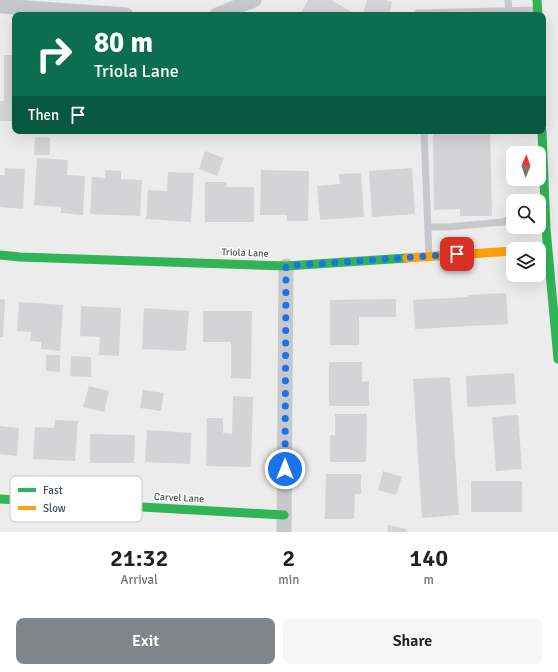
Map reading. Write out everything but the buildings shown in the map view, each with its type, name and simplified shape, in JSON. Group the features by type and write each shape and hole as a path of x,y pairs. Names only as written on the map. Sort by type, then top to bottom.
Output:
{"street":[{"path":"224,12 254,0"},
{"path":"537,0 538,12"},
{"path":"0,6 84,12"},
{"path":"542,134 542,194"},
{"path":"546,233 558,360"},
{"path":"548,248 558,248"},
{"name":"Triola Lane","path":"0,255 20,258 286,266 506,251"},
{"path":"284,532 286,266"},
{"name":"Carvel Lane","path":"0,499 10,500"},
{"name":"Carvel Lane","path":"142,507 284,515"}],"lane":[{"path":"508,0 508,10"},
{"path":"448,12 508,10 538,12"},
{"path":"424,134 429,256"},
{"path":"428,227 448,227 506,220"}],"traffic: fast":[{"path":"537,0 538,12"},
{"path":"542,134 546,229 558,359"},
{"path":"0,255 20,257 286,266 407,258"},
{"path":"0,499 10,500"},
{"path":"142,507 284,515"}],"traffic: slow":[{"path":"407,258 506,251"}],"route":[{"path":"285,469 286,266 457,254"}]}
